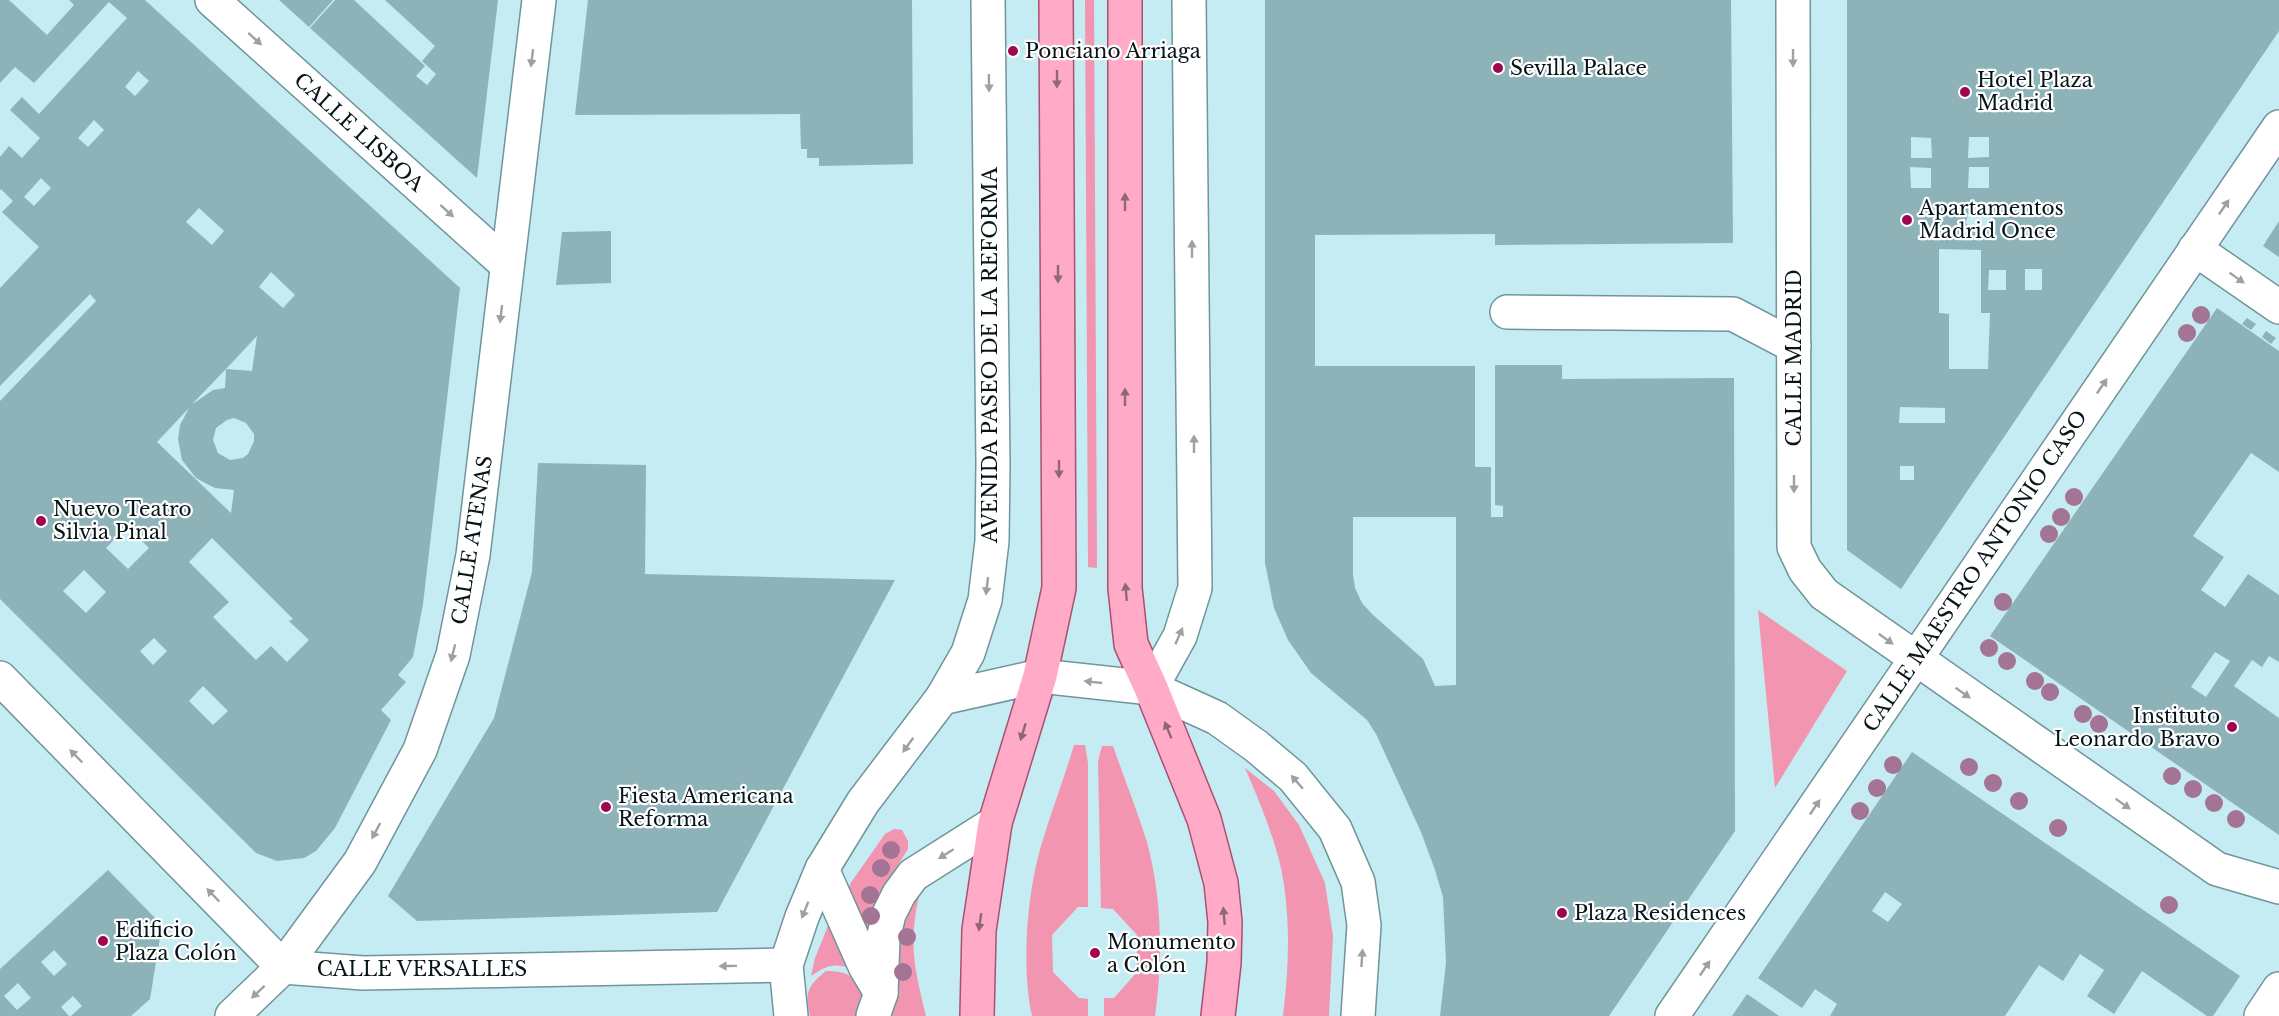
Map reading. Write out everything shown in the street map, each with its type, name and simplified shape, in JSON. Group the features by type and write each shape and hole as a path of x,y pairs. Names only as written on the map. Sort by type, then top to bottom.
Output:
{"main road":[{"path":"977,1016 978,930 995,823 1040,676 1059,588 1056,0"},
{"path":"1125,0 1125,588 1131,644 1204,819 1221,883 1225,922 1224,963 1218,1016"}],"street":[{"name":"CALLE LISBOA","path":"212,0 507,265"},
{"name":"CALLE ATENAS","path":"232,1016 283,967 360,862 420,750 453,655 473,555 539,0"},
{"name":"AVENIDA PASEO DE LA REFORMA","path":"791,1016 786,965 802,916 822,869 863,802 942,698 968,653 985,600 992,541 993,464 988,0"},
{"path":"1151,688 1180,636 1195,588 1190,0"},
{"name":"CALLE MADRID","path":"1793,0 1794,547 1805,570 1824,594 1915,660 2217,869 2279,887"},
{"name":"CALLE MAESTRO ANTONIO CASO","path":"1672,1016 2279,127"},
{"path":"2195,249 2279,307"},
{"path":"1507,312 1733,314 1794,346"},
{"path":"942,698 1040,676 1151,688 1217,718 1256,746 1293,777 1335,829 1358,882 1365,925 1358,1016"},
{"path":"0,678 283,967"},
{"path":"877,1004 883,939 889,914 899,894 913,875 995,823"},
{"path":"822,869 865,966 877,1004"},
{"name":"CALLE VERSALLES","path":"283,967 363,973 786,965"},
{"path":"2261,1016 2279,989"}],"shaded area":[{"path":"1085,0 1094,0 1097,568 1088,567"},
{"path":"1758,610 1847,671 1775,788"},
{"path":"1074,745 1085,745 1088,763 1088,907 1078,907 1052,935 1053,972 1079,998 1088,999 1088,1016 1032,1016 1026,953 1032,886 1041,846"},
{"path":"1102,746 1113,746 1147,842 1152,863 1160,929 1155,1016 1104,1016 1104,998 1114,998 1137,972 1137,935 1113,909 1101,908 1098,761"},
{"path":"1245,768 1274,791 1299,825 1325,883 1333,936 1329,1016 1283,1016 1288,942 1284,886 1270,830"},
{"path":"894,829 902,830 908,841 908,849 887,882 867,942 849,891 850,884 885,834"},
{"path":"920,891 913,940 918,983 926,1016 888,1016 894,939 902,910"},
{"path":"832,916 850,968 829,966 811,976 815,958"},
{"path":"826,971 846,974 857,984 865,997 858,1016 810,1016 809,990"}],"building":[{"path":"0,0 9,0 47,35 74,5 69,0 145,0 460,288 423,604 413,657 398,675 406,682 381,710 391,720 335,828 316,851 304,858 277,861 256,853 0,599 0,401 96,301 90,294 0,386 0,288 39,247 2,212 13,201 1,189 0,191 0,157 9,146 22,158 40,138 10,110 22,97 39,114 127,18 109,2 34,83 15,67 0,83","holes":["138,71 149,81 135,96 125,87","94,120 104,130 88,147 78,138","41,178 51,188 34,206 24,197","199,208 224,231 212,245 186,222","271,272 295,295 283,308 259,287","257,336 252,371 226,369","226,369 225,388 213,390 193,403","189,408 180,425 178,439 182,460 196,478 215,488 234,490 231,513 157,442","234,418 246,423 254,434 254,441 248,454 243,458 230,460 218,453 213,440 216,428","127,526 149,548 128,569 106,548","212,538 293,619 289,621 309,640 287,662 271,646 256,660 213,617 229,602 189,562","84,570 106,592 86,613 63,591","154,638 167,651 153,665 140,651","203,686 228,711 213,725 189,701"]},
{"path":"279,0 333,0 309,27"},
{"path":"335,0 354,0 425,66 416,76 427,85 436,74 422,61 435,46 385,0 498,0 477,178 310,28"},
{"path":"588,0 912,0 913,164 819,166 819,158 807,158 807,149 801,149 800,114 575,115"},
{"path":"1265,0 1731,0 1733,243 1495,245 1495,234 1315,235 1315,366 1475,366 1475,467 1491,467 1491,517 1503,517 1503,506 1495,505 1495,365 1562,365 1562,379 1734,378 1735,831 1609,1016 1440,1016 1446,963 1443,897 1421,832 1376,734 1367,720 1311,673 1288,640 1274,608 1265,563","holes":["1353,517 1456,517 1456,685 1435,686 1423,659 1362,603 1355,588 1353,574"]},
{"path":"1847,0 2279,0 2279,31 1901,589 1847,550","holes":["1911,137 1931,138 1932,158 1911,158","1969,137 1989,137 1989,157 1968,158","1910,167 1931,168 1931,188 1911,188","1969,167 1989,167 1989,188 1968,188","1981,207 1989,211 1993,218 1992,226 1986,232 1977,233 1970,230 1966,223 1968,214 1973,208","1939,249 1981,250 1981,313 1990,313 1988,369 1949,369 1949,314 1939,313","2025,269 2042,269 2042,290 2025,290","1989,270 2006,270 2006,290 1988,290","1900,407 1945,408 1945,423 1899,423","1900,466 1914,466 1914,480 1900,480"]},
{"path":"2279,221 2279,257 2263,246"},
{"path":"611,231 611,283 556,285 562,232"},
{"path":"2217,308 2279,351 2279,472 2251,453 2193,536 2224,557 2201,590 2225,607 2248,574 2279,595 2279,662 2269,656 2262,667 2252,660 2234,686 2279,718 2279,835 1990,636","holes":["2215,652 2230,661 2206,697 2191,687"]},
{"path":"2247,318 2256,324 2251,330 2242,324"},
{"path":"2266,331 2276,338 2271,344 2262,337"},
{"name":"Fiesta Americana Reforma","path":"538,463 646,465 645,574 895,580 717,912 417,921 388,896 494,718 532,572"},
{"path":"1912,752 2240,976 2213,1016 2207,1016 2142,971 2114,1014 2087,996 2104,970 2080,954 2063,981 2039,965 2005,1016 1830,1016 1837,1004 1815,989 1802,1008 1758,978","holes":["1885,892 1902,904 1888,922 1872,911"]},
{"name":"Edificio Plaza Colón","path":"108,870 162,925 150,999 131,1016 71,1016 82,1006 73,996 61,1007 69,1016 0,1016 0,969","holes":["54,950 67,964 54,976 41,962","18,983 31,998 17,1010 4,996"]},
{"path":"1747,994 1779,1016 1732,1016"}],"place":[{"name":"Ponciano Arriaga","path":"1013,51"},
{"name":"Sevilla Palace","path":"1498,68"},
{"name":"Hotel Plaza Madrid","path":"1965,92"},
{"name":"Apartamentos Madrid Once","path":"1907,220"},
{"name":"Nuevo Teatro Silvia Pinal","path":"41,521"},
{"name":"Instituto Leonardo Bravo","path":"2232,727"},
{"name":"Fiesta Americana Reforma","path":"606,807"},
{"name":"Plaza Residences","path":"1562,913"},
{"name":"Edificio Plaza Colón","path":"103,941"},
{"name":"Monumento a Colón","path":"1095,953"}]}
